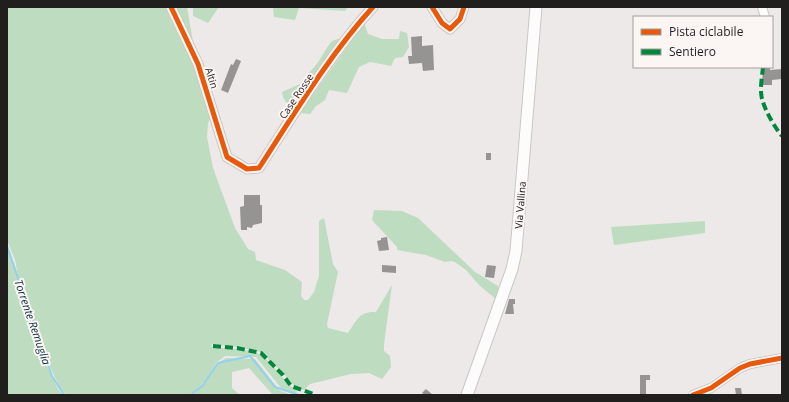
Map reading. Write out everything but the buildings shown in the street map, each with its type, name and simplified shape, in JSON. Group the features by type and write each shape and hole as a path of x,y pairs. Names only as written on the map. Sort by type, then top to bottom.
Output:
{"main road":[{"name":"Via Vallina","path":"467,395 512,269 516,251 536,7"}],"street":[{"name":"Altin","path":"171,7 198,64 227,157"},
{"name":"Case Rosse","path":"227,157 247,169 260,168 315,83 356,26 373,7"},
{"path":"432,7 436,16 450,30 460,19 464,7"},
{"path":"693,395 711,388 740,368 750,364 782,358"}],"green space":[{"path":"7,7 167,7 192,60 212,115 208,123 207,137 213,168 235,228 248,249 255,252 256,260 285,270 302,282 301,296 304,300 308,300 314,292 319,276 319,221 324,218 333,264 338,272 327,324 328,328 348,333 359,317 366,313 376,312 392,285 384,344 384,351 390,356 391,367 382,379 369,373 351,374 310,384 304,390 292,384 284,374 261,352 238,347 212,344 211,347 244,350 261,355 271,363 287,383 297,390 296,395 281,388 256,357 225,356 217,362 205,381 191,395 66,395 60,388 45,356 18,276 15,260 7,240"},
{"path":"171,7 187,7 196,60"},
{"path":"193,7 219,7 208,23 193,16"},
{"path":"273,7 348,7 345,11 299,8 295,20 274,17"},
{"path":"364,23 368,34 382,39 399,39 400,31 407,33 409,47 403,57 395,58 391,66 370,62 359,67 347,93 329,90 325,100 316,106 310,114 300,113"},
{"path":"341,38 296,111 287,103 282,92 300,84 319,61 332,41"},
{"path":"374,210 402,211 418,218 475,272 498,286 496,299 480,286 466,270 455,262 445,262 426,255 397,250 397,247 372,220"},
{"path":"705,221 705,233 614,245 611,227"},
{"path":"7,244 43,357 58,389 63,395 7,395"},
{"path":"226,358 255,359 279,390 291,395 273,395 249,368 232,372 232,388 240,395 193,395 206,382 218,363"}],"waterway":[{"name":"Torrente Remuglia","path":"7,246 52,376 64,395"},
{"name":"Torrente Remuglia","path":"191,395 203,385 218,363 250,356 275,387 299,395"}],"marked path":[{"path":"763,68 761,94 764,106 776,129 782,136"},
{"path":"213,346 237,348 261,353 283,375 291,386 316,395"}],"cycle path":[{"path":"171,7 198,64 227,157 247,169 259,168 327,64 373,7"},
{"path":"432,7 442,23 450,29 460,19 464,7"},
{"path":"693,395 711,388 740,368 750,364 782,358"}]}
